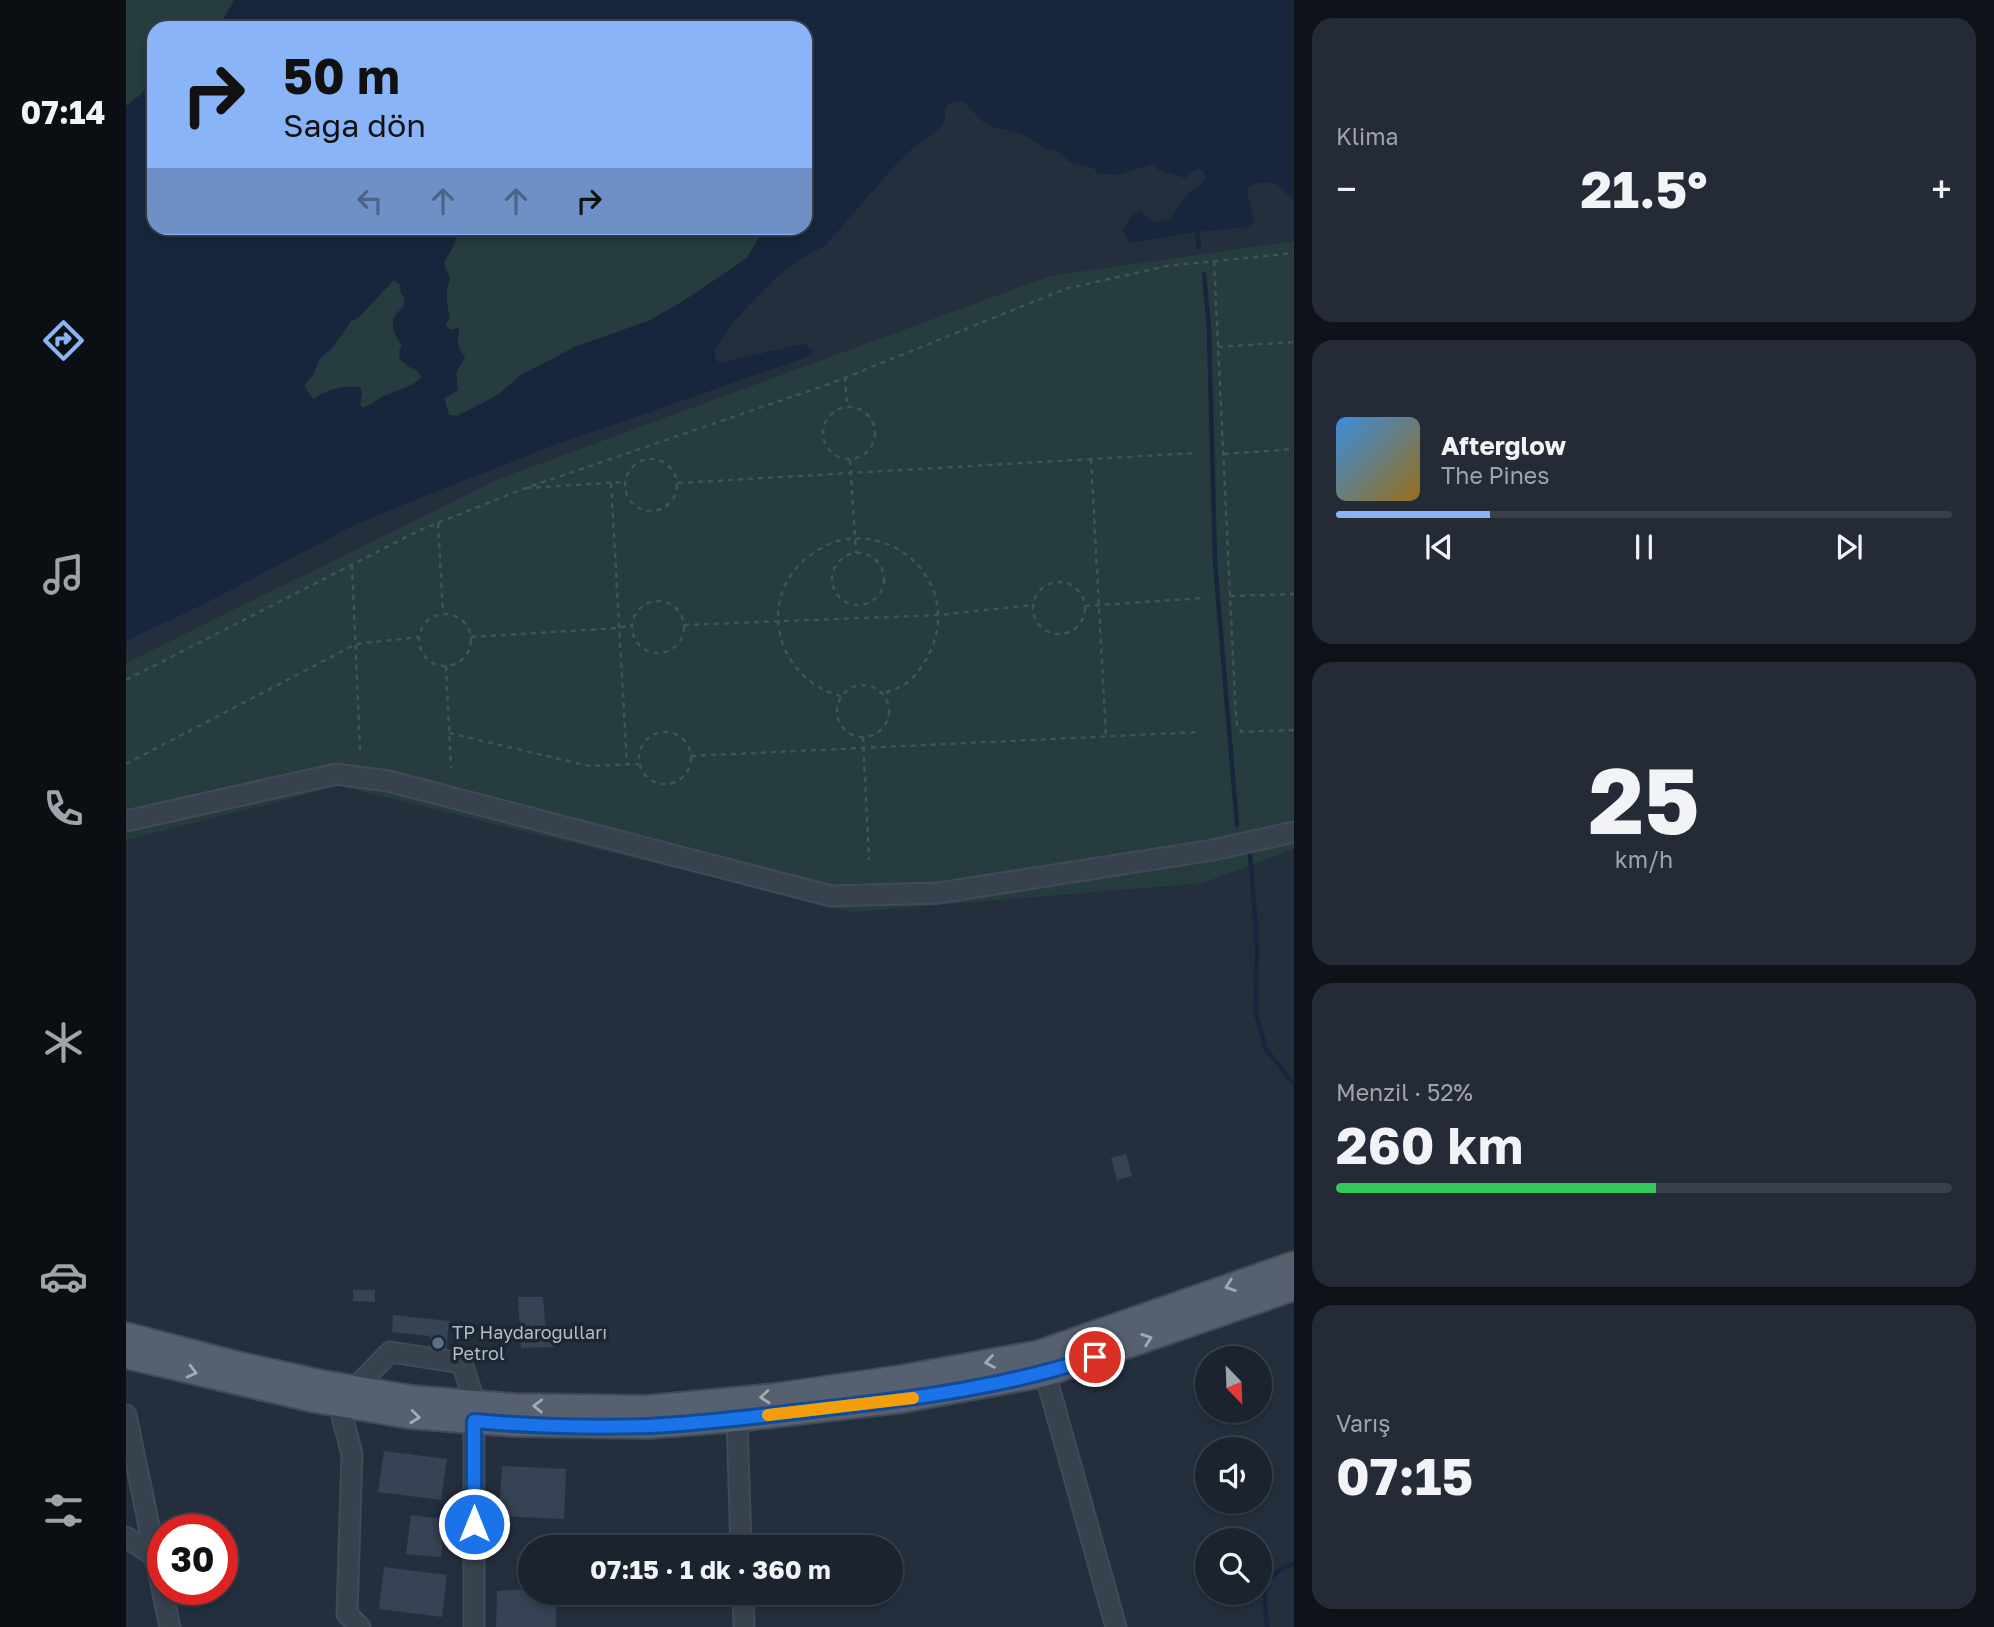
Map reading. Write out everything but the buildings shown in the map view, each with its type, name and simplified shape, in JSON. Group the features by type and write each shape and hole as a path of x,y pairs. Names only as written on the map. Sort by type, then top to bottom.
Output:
{"main road":[{"path":"126,1335 237,1364 409,1416 474,1412 514,1406 647,1408 775,1396 900,1378 1042,1363 1294,1264"},
{"path":"474,1412 513,1424 648,1426 902,1400 1042,1363 1294,1289"},
{"path":"126,1356 347,1396"}],"street":[{"path":"126,821 336,774 388,781 831,895 938,893 1213,850 1294,832"},
{"path":"360,1627 347,1614 352,1454 347,1396 390,1352 461,1363 474,1412 474,1627"},
{"path":"1042,1363 1116,1627"},
{"path":"126,1415 147,1514"},
{"path":"737,1419 741,1535"},
{"path":"126,1537 147,1551"},
{"path":"166,1605 170,1627"},
{"path":"743,1605 744,1627"}],"path":[{"path":"126,680 438,523 523,488 845,377 1065,289 1167,266 1294,253"},
{"path":"1214,261 1238,728 1242,732 1294,730"},
{"path":"1218,347 1294,342"},
{"path":"845,377 847,407"},
{"path":"847,407 863,411 874,424 875,432 875,440 866,454 850,460 833,455 824,440 825,422 831,415 847,407"},
{"path":"1224,454 1294,449"},
{"path":"678,483 1195,453"},
{"path":"649,459 657,459 672,468 678,483 677,492 668,505 652,511 644,510 629,499 625,482 633,466 649,459"},
{"path":"1091,459 1106,737"},
{"path":"850,460 856,553"},
{"path":"523,488 625,482"},
{"path":"611,483 627,765"},
{"path":"438,523 443,613"},
{"path":"841,696 827,693 805,679 789,659 779,635 778,609 785,584 800,563 820,547 845,539 872,539 898,548 919,565 934,589 939,615 935,642 923,667 903,685 883,694"},
{"path":"856,553 872,556 878,562 884,577 880,593 874,599 859,605 842,600 836,594 832,576 839,560 856,553"},
{"path":"352,565 360,750"},
{"path":"1056,582 1065,582 1079,591 1085,606 1081,622 1075,628 1060,634 1043,629 1037,622 1032,605 1040,589 1056,582"},
{"path":"1230,596 1294,594"},
{"path":"1085,606 1203,598"},
{"path":"655,601 672,605 682,617 684,625 683,634 674,648 659,653 650,652 636,642 632,625 639,608 655,601"},
{"path":"684,625 939,615 1032,605"},
{"path":"443,613 459,617 465,622 471,637 467,654 461,660 446,666 429,661 423,654 419,637 426,621 443,613"},
{"path":"471,637 632,625"},
{"path":"126,764 356,644 419,637"},
{"path":"446,666 451,768"},
{"path":"869,685 883,694 889,709 885,725 872,736 863,737 847,732 841,726 836,708 841,696 851,687 869,685"},
{"path":"662,732 678,736 689,748 691,756 690,765 681,779 666,784 649,779 639,764 641,747 654,734 662,732"},
{"path":"691,756 1200,732"},
{"path":"449,733 589,766 639,764"},
{"path":"863,737 869,860"}],"green space":[{"path":"126,0 234,0 223,21 147,21 147,86 126,106"},
{"path":"455,235 760,235 747,258 682,302 648,321 575,347 521,375 500,393 457,416 449,415 444,398 458,390 456,373 465,357 457,342 459,332 450,330 445,325 446,291 450,279 444,263"},
{"path":"1294,241 1294,849 1203,883 853,912 340,786 126,840 126,663 501,478 1050,276"},
{"path":"394,279 401,287 404,300 396,312 393,330 402,346 406,366 419,372 421,378 363,408 360,399 347,387 326,392 313,400 304,386 313,375 320,358 342,336 351,321 358,318"}],"water":[{"path":"234,0 1294,0 1294,201 1275,183 1258,183 1248,187 1253,224 1248,227 1130,243 1123,230 1132,214 1140,211 1154,223 1170,219 1188,194 1206,180 1207,176 1200,169 1196,169 1185,178 1157,169 1153,164 1117,175 1097,173 1094,168 1068,161 1060,152 1045,148 1021,133 984,123 963,101 951,102 945,109 945,120 940,128 911,150 890,171 826,245 799,260 777,277 736,319 715,349 715,358 720,363 804,344 815,351 810,356 552,446 407,503 351,527 202,605 126,641 126,106 147,86 147,235 457,235 444,263 450,279 447,303 450,318 445,325 450,330 459,328 458,345 465,357 456,373 458,390 444,398 449,415 457,416 485,402 521,375 575,347 648,321 682,302 747,258 760,235 812,235 812,21 223,21","holes":["394,280 401,285 400,291 406,301 393,319 393,330 402,346 399,351 400,360 419,372 421,378 363,408 360,405 360,387 335,389 314,400 304,386 313,375 320,359 333,347 351,321 358,318"]}],"waterway":[{"path":"1197,228 1199,248"},
{"path":"1204,274 1209,329 1215,562 1237,825"},
{"path":"1250,854 1257,945 1256,1014 1266,1049 1294,1084"},
{"path":"1267,1627 1264,1595 1268,1581 1274,1574 1294,1563"}],"slow traffic":[{"path":"768,1415 913,1398"}],"place":[{"name":"TP Haydaroğulları Petrol","path":"438,1343"}],"route":[{"path":"474,1524 474,1421 648,1426 737,1419 902,1400 1045,1374 1095,1357"}]}
